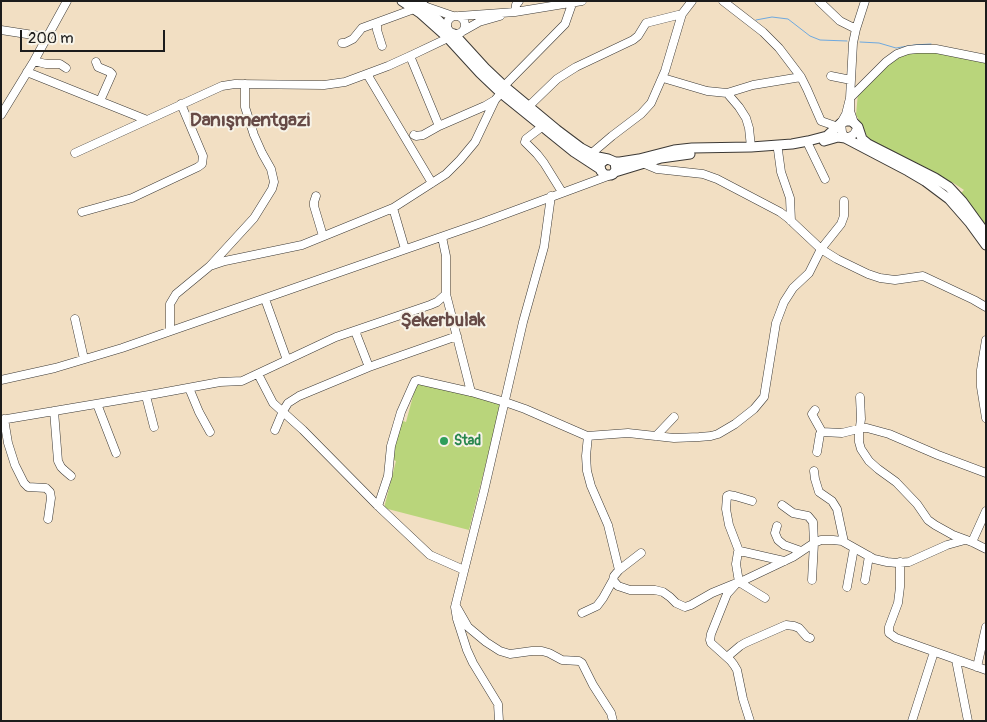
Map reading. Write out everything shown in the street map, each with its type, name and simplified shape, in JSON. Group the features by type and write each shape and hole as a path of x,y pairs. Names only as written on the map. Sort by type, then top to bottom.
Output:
{"main road":[{"path":"402,1 424,6 453,33 480,74 500,93 574,152 600,169 603,174 611,174 661,158 693,153 778,150 809,146 838,137 845,138 908,171 949,199 986,245"},
{"path":"414,5 453,33"},
{"path":"500,93 529,106 570,140 598,157 612,161 617,168 611,174"},
{"path":"600,169 603,161 627,162 674,150 751,147 808,141 827,136 846,121 856,125 862,139 868,144 949,187 962,201 986,234"}],"street":[{"path":"1,115 34,61 67,1"},
{"path":"515,12 519,1"},
{"path":"453,33 446,22 450,17 515,12 582,1"},
{"path":"592,153 642,114 651,103 662,78 682,14 692,1"},
{"path":"723,1 763,32 779,48 801,77 821,122 840,126"},
{"path":"819,1 840,21 856,30"},
{"path":"865,1 853,43 850,98 850,111 856,125 854,134 845,138 840,126 846,114 850,98 886,62 897,54 917,48 936,49 985,57"},
{"path":"414,135 423,135 485,106 500,93 565,24 572,4"},
{"path":"342,42 352,39 362,28 414,5"},
{"path":"75,153 222,86 234,84 324,85 345,82 410,56 465,26 464,20 456,16 424,6"},
{"path":"453,33 479,22 515,12"},
{"path":"529,106 557,79 576,66 633,40 638,36 646,23 682,14"},
{"path":"377,23 382,46"},
{"path":"1,30 46,37"},
{"path":"410,56 439,126"},
{"path":"34,61 46,64 60,64 66,68"},
{"path":"96,62 98,67 112,74 100,101"},
{"path":"27,72 147,120"},
{"path":"367,74 432,183"},
{"path":"831,76 851,80"},
{"path":"662,78 707,91 727,93 753,85 801,77"},
{"path":"170,331 170,304 176,294 210,266 254,218 272,189 274,182 271,169 262,153 245,107 245,84"},
{"path":"210,266 225,261 302,245 393,208 446,174 475,142 500,93"},
{"path":"727,93 746,118 751,147"},
{"path":"82,212 132,198 202,164 203,156 182,104"},
{"path":"543,126 526,139 526,142 565,191"},
{"path":"602,144 602,152 612,161"},
{"path":"809,146 825,179"},
{"path":"778,150 790,198 791,221"},
{"path":"645,164 657,169 704,174 717,179 780,212 821,249 868,274 880,278 899,280 920,276 927,277 986,307"},
{"path":"565,191 592,176 600,169"},
{"path":"1,380 55,368 122,348 442,237 611,174"},
{"path":"316,196 314,206 323,236"},
{"path":"499,721 498,704 467,650 457,620 455,604 484,491 523,322 544,247 551,196"},
{"path":"378,506 388,476 391,446 400,412 415,381 418,380 471,392 504,402 588,436 628,433 674,438 711,436 735,424 764,398 776,323 784,302 793,288 808,273 821,249 841,224 844,216 844,202"},
{"path":"393,208 405,249"},
{"path":"442,237 446,256 446,294 471,392"},
{"path":"48,519 50,492 46,488 28,486 24,483 8,443 2,419 220,382 242,382 336,337 430,305 446,294"},
{"path":"265,298 287,360"},
{"path":"75,319 84,359"},
{"path":"355,331 369,367"},
{"path":"275,430 283,411 288,404 299,396 369,367 457,336"},
{"path":"986,340 980,370 986,418"},
{"path":"258,374 273,403 303,430 378,506 430,555 464,570"},
{"path":"189,388 210,432"},
{"path":"146,396 154,427"},
{"path":"860,397 859,442 869,461 903,489 928,520 953,535 986,550"},
{"path":"97,404 116,453"},
{"path":"815,410 812,414 822,432 817,452"},
{"path":"54,411 58,461 60,467 71,476"},
{"path":"656,436 674,417"},
{"path":"822,432 842,433 867,428 889,434 938,455 986,472"},
{"path":"588,436 587,471 591,486 608,525 619,570"},
{"path":"814,471 819,492 832,501 837,509 844,542"},
{"path":"750,721 736,670 731,661 711,643 710,638 727,594 737,583 736,557 738,551 729,525 726,509 727,496 735,496 752,501"},
{"path":"782,505 793,513 810,517 814,526 812,580"},
{"path":"613,580 618,586 626,589 663,592 676,603 685,607 692,605 712,592 737,583 784,561 814,543 827,540 844,542 880,561 908,562 947,545 968,541 986,511"},
{"path":"777,526 775,533 778,540 784,545 801,551"},
{"path":"847,587 854,548"},
{"path":"738,551 784,561"},
{"path":"582,613 597,606 614,576 641,553"},
{"path":"865,580 869,556"},
{"path":"900,562 899,595 896,610 889,627 889,633 896,638 986,670"},
{"path":"737,583 765,598"},
{"path":"455,604 468,626 486,642 500,651 510,654 537,651 549,653 562,660 579,661 582,663 593,685 611,713 613,721"},
{"path":"727,657 745,643 786,625 799,628 810,638"},
{"path":"977,667 986,627"},
{"path":"912,721 934,652"},
{"path":"956,660 968,721"}],"green space":[{"path":"939,52 967,57 986,63 986,226 959,195 964,190 952,182 947,187 868,139 856,115 858,93 886,64 901,54"},
{"name":"Stad","path":"422,382 501,404 469,530 384,508 396,461 391,459 400,420 406,422 416,385"}],"waterway":[{"path":"756,20 772,17 788,19 810,36 820,40 847,41"},
{"path":"860,42 879,43 896,48 931,44"}],"place":[{"name":"Stad","path":"444,441"}],"district":[{"name":"Danışmentgazi","path":"250,121"},
{"name":"Şekerbulak","path":"443,321"}]}
